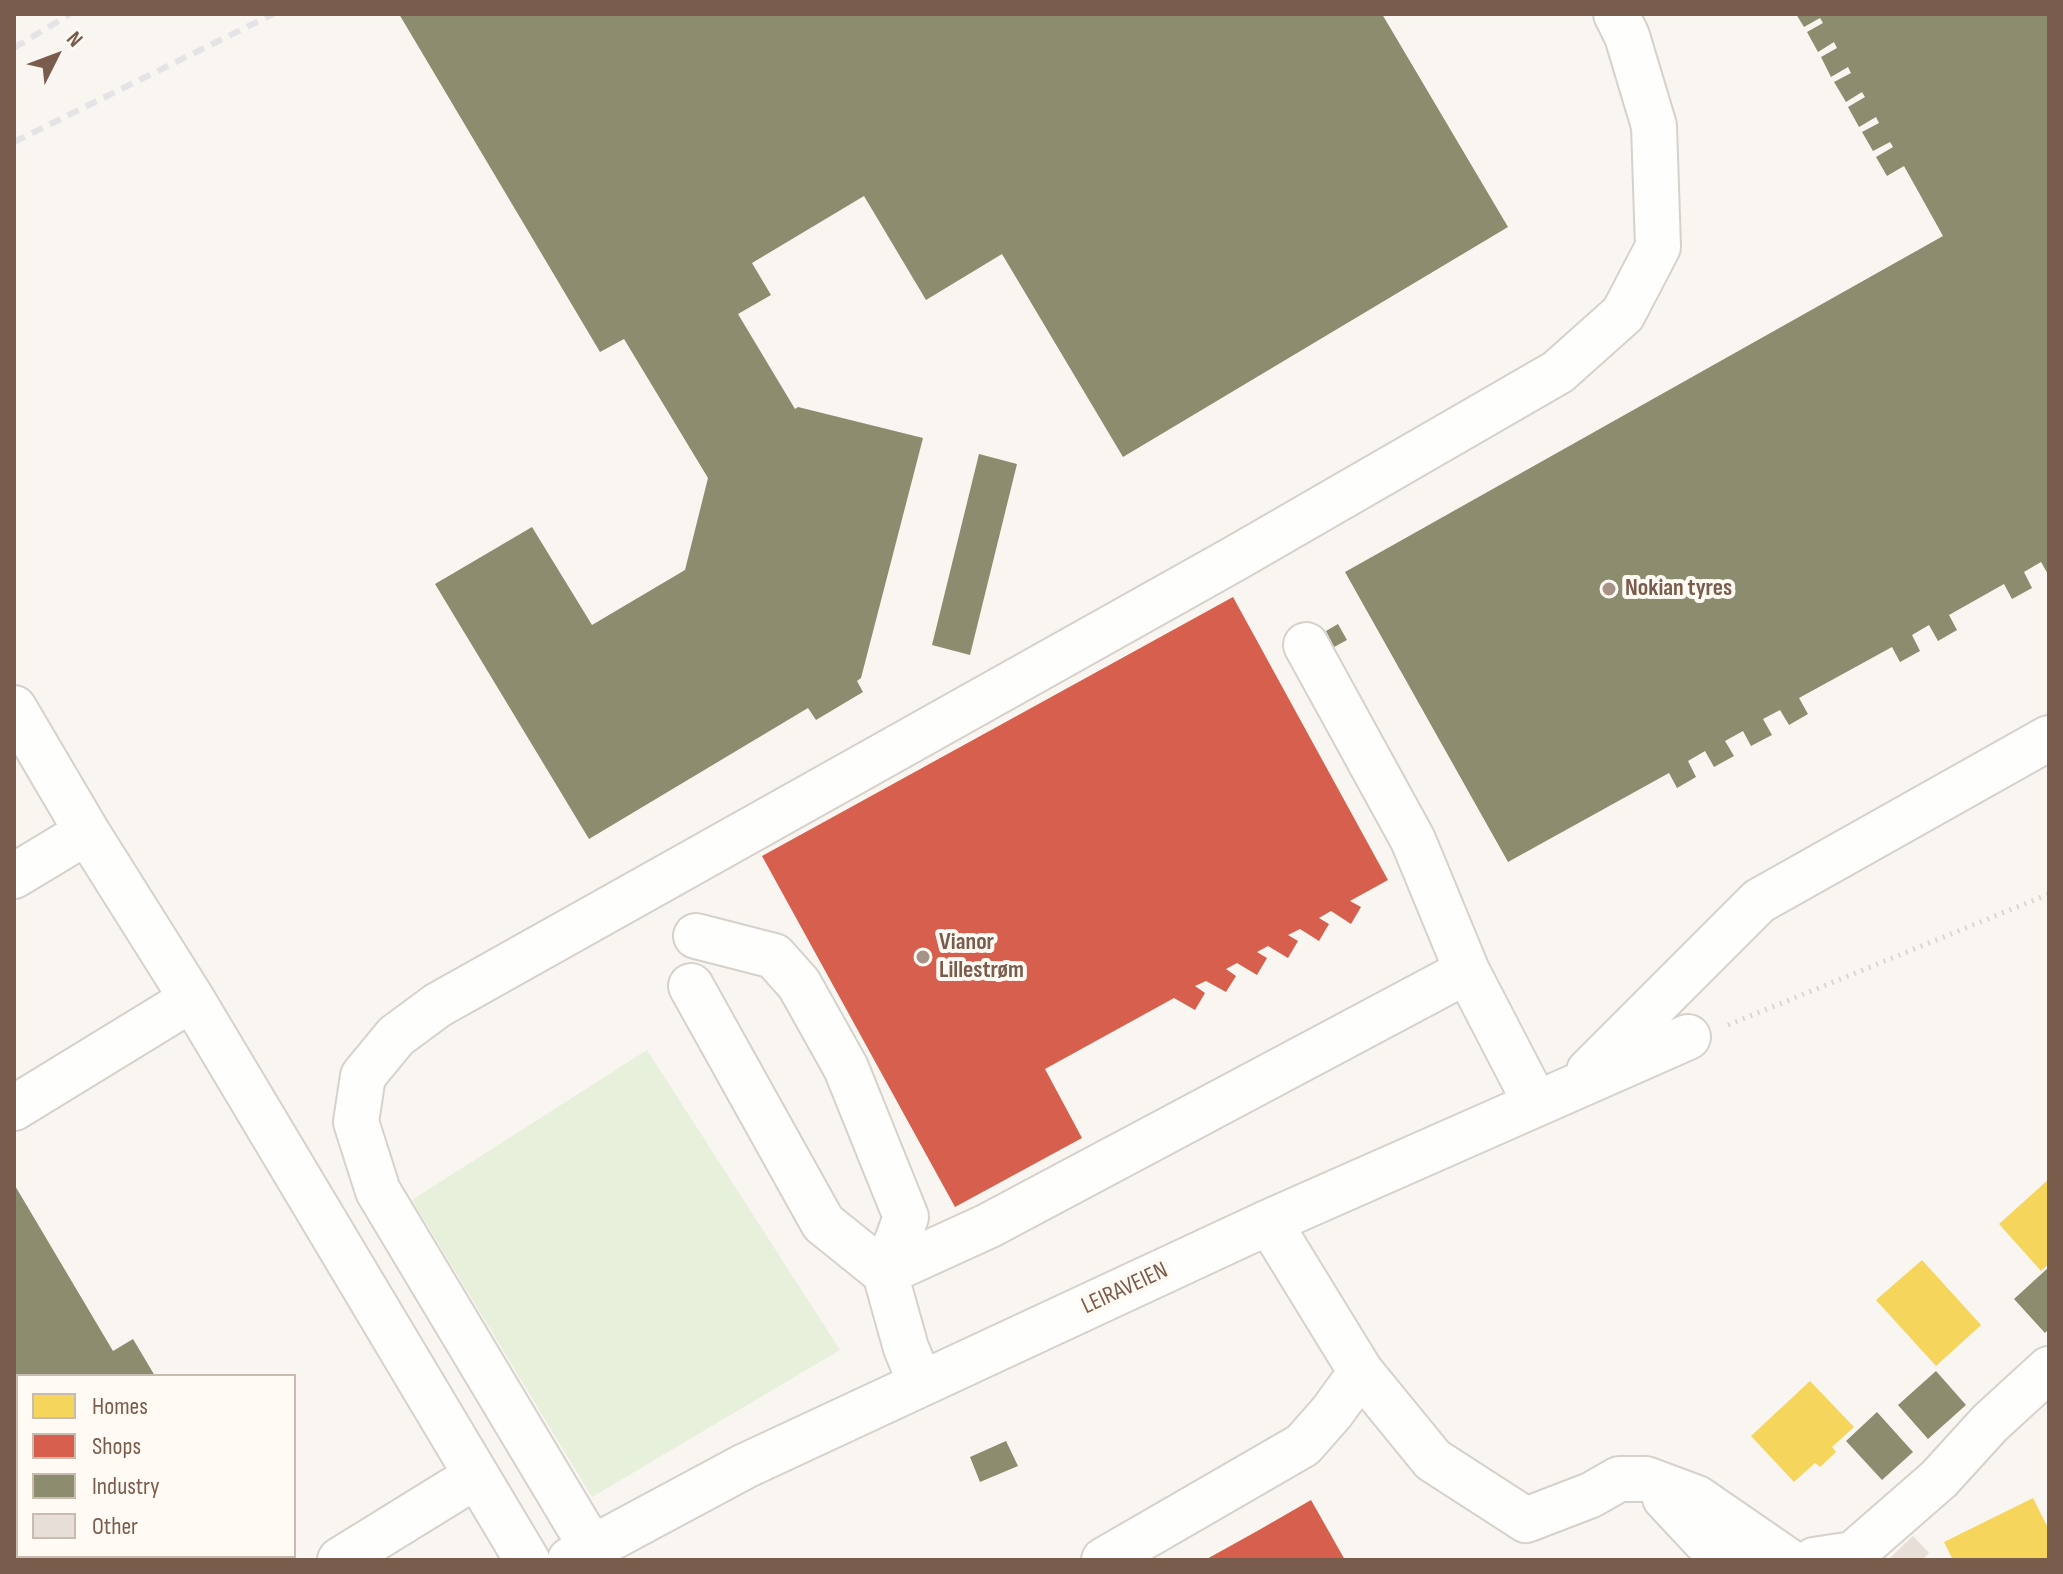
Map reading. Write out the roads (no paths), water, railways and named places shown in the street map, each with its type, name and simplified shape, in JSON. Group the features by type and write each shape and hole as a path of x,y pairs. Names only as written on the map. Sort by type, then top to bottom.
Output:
{"street":[{"path":"587,1556 378,1191 356,1122 363,1076 396,1036 438,1005 1220,567 1558,372 1623,314 1658,247 1654,126 1627,36 1616,14"},
{"path":"1306,645 1413,840 1467,971 1554,1096 1759,901 2049,738"},
{"path":"14,708 527,1560"},
{"path":"14,876 87,832"},
{"path":"696,936 774,956 799,984 813,1008 846,1068 906,1217 885,1273"},
{"path":"885,1273 988,1226 1467,971"},
{"path":"691,986 823,1223 885,1273 906,1348 921,1384"},
{"path":"14,1108 192,999"},
{"name":"LEIRAVEIEN","path":"587,1556 745,1466 1269,1222 1688,1037"},
{"path":"1269,1222 1361,1372 1433,1460 1526,1520 1591,1495 1619,1479 1646,1479 1697,1498 1787,1560"},
{"path":"1814,1560 1853,1554 1939,1479 1990,1423 2049,1369"},
{"path":"1104,1560 1303,1445 1361,1372"},
{"path":"340,1560 476,1476"},
{"path":"1646,1479 1723,1560"}],"railway":[{"path":"14,48 70,14"},
{"path":"14,142 273,14"}],"place":[{"name":"Nokian tyres","path":"1609,589"},
{"name":"Vianor Lillestrøm","path":"923,957"}]}
